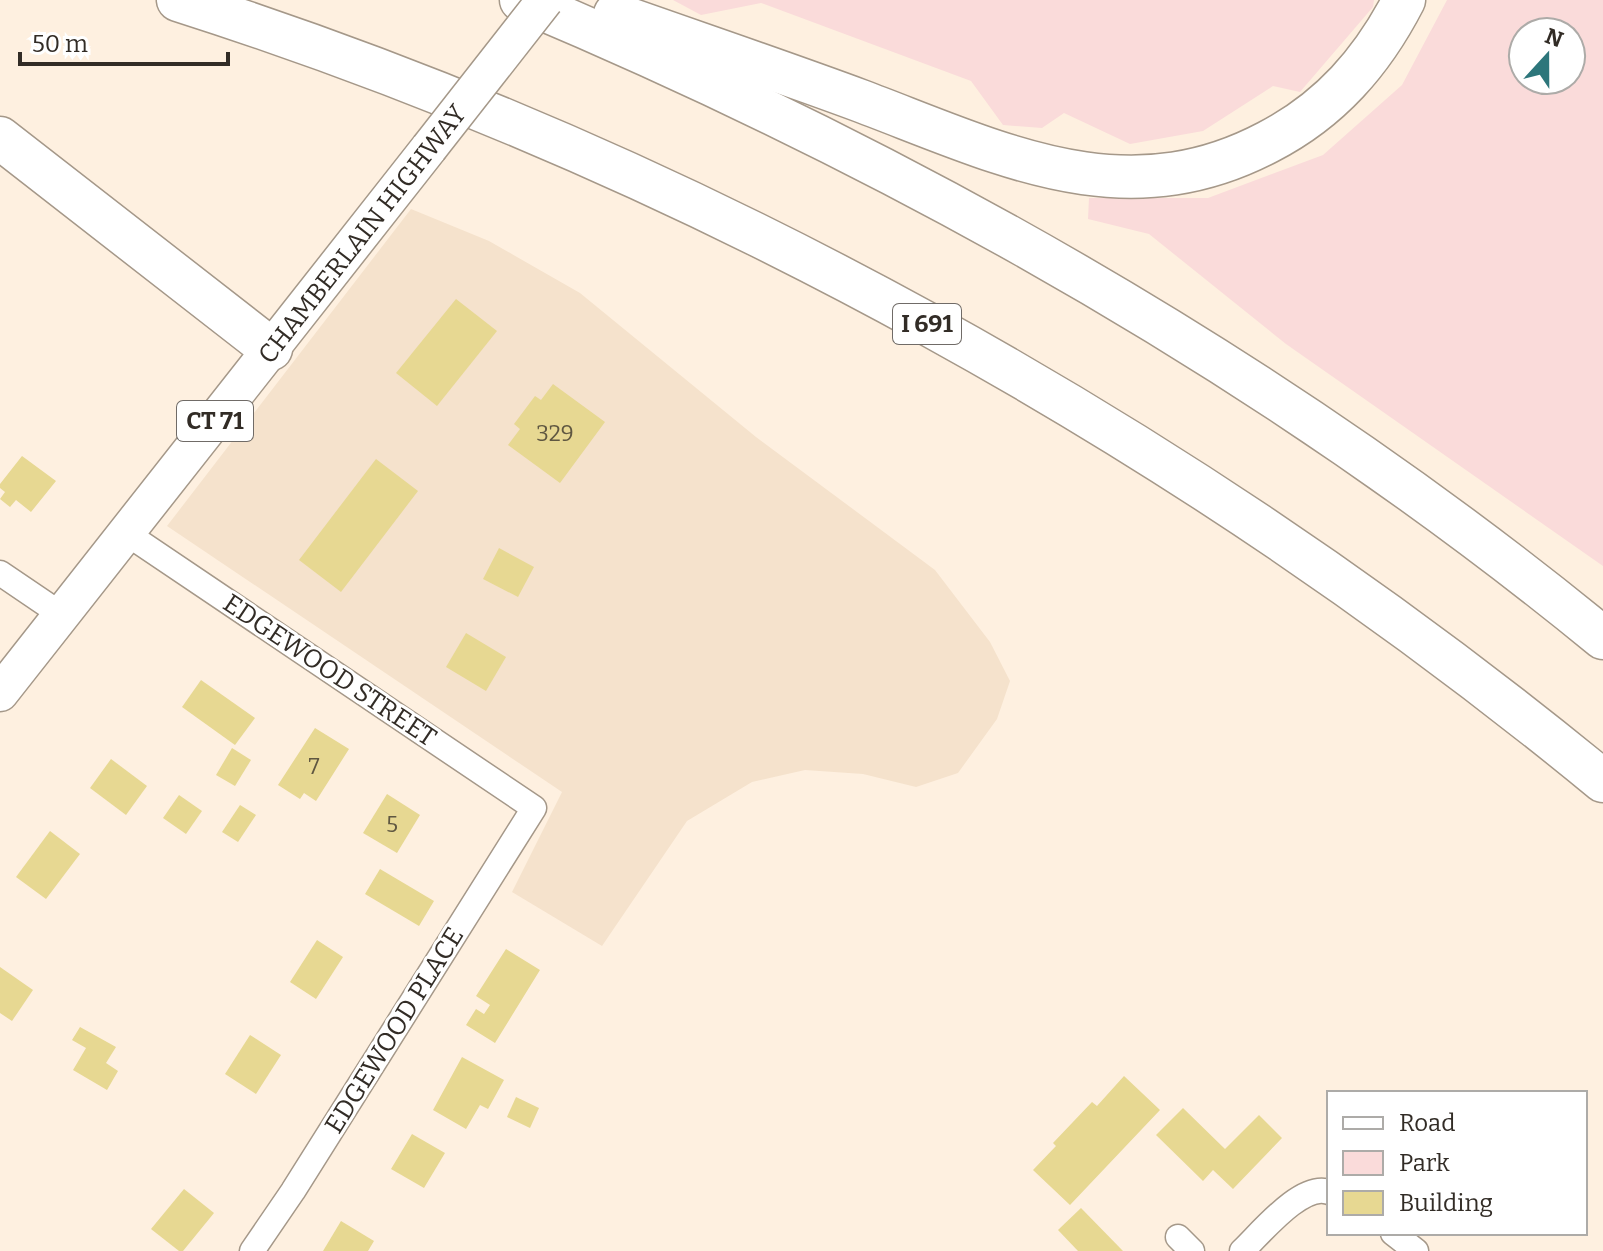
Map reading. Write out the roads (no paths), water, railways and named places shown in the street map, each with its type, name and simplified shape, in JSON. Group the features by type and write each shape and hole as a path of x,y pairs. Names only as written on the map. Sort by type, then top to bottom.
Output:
{"highway":[{"name":"I 691","path":"178,0 291,37 520,126 769,242 937,329 1103,426 1256,525 1434,650 1603,781"},
{"path":"521,0 795,124 967,213 1098,287 1259,387 1397,480 1498,554 1603,638"},
{"path":"576,0 1006,155 1089,175 1141,178 1186,173 1226,162 1303,122 1326,105 1355,76 1381,41 1404,0"},
{"path":"0,138 271,349"}],"main road":[{"name":"CHAMBERLAIN HIGHWAY","path":"0,693 545,0"}],"street":[{"name":"EDGEWOOD STREET","path":"126,533 534,808"},
{"path":"0,573 62,615"},
{"name":"EDGEWOOD PLACE","path":"252,1251 534,808"},
{"path":"1242,1251 1298,1198 1325,1191"},
{"path":"1396,1235 1416,1251"}]}
